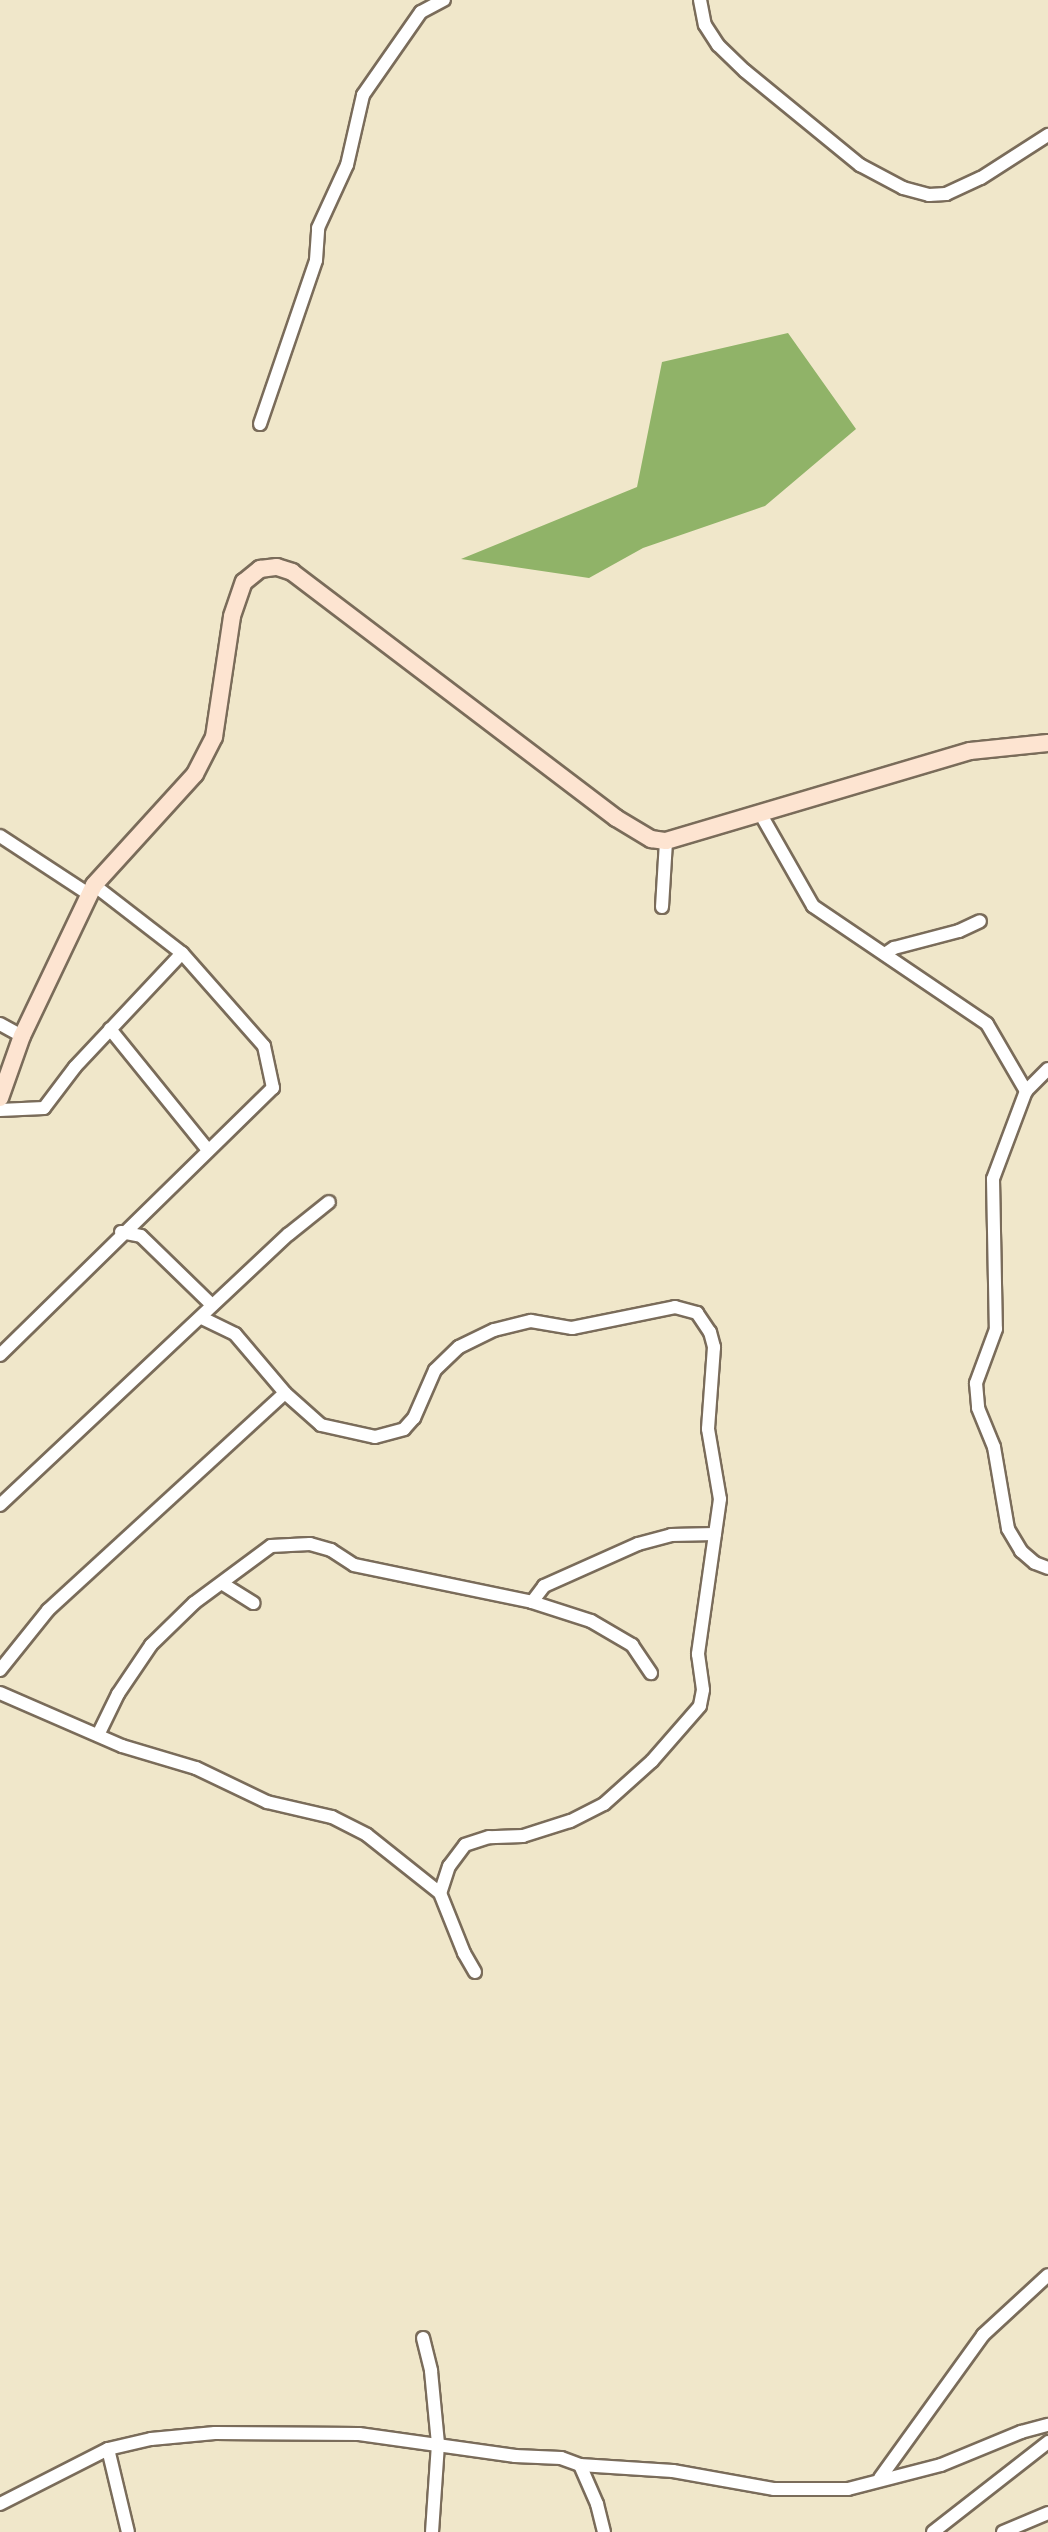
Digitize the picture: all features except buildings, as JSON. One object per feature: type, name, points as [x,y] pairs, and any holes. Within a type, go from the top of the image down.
[{"type":"street","points":[[260,424],[316,260],[318,228],[347,165],[363,95],[422,6],[444,0]]},
{"type":"street","points":[[700,0],[705,25],[745,71],[860,165],[903,188],[929,195],[946,194],[981,178],[1048,135]]},
{"type":"street","points":[[0,1098],[22,1036],[92,890],[195,774],[214,737],[232,616],[244,582],[260,569],[277,567],[292,572],[616,818],[651,839],[666,841],[970,751],[1048,743]]},
{"type":"street","points":[[760,813],[813,906],[987,1024],[1026,1091]]},
{"type":"street","points":[[0,836],[92,890],[182,953],[264,1046],[273,1088],[121,1232],[0,1355]]},
{"type":"street","points":[[662,907],[666,841]]},
{"type":"street","points":[[885,954],[894,948],[959,931],[980,921]]},
{"type":"street","points":[[0,1110],[44,1108],[75,1067],[182,953]]},
{"type":"street","points":[[0,1024],[22,1036]]},
{"type":"street","points":[[110,1029],[208,1150]]},
{"type":"street","points":[[1048,1069],[1026,1091],[993,1179],[996,1329],[976,1383],[978,1408],[994,1447],[1008,1529],[1021,1551],[1035,1563],[1048,1568]]},
{"type":"street","points":[[0,1505],[202,1318],[212,1305],[329,1202]]},
{"type":"street","points":[[121,1232],[141,1236],[212,1305]]},
{"type":"street","points":[[202,1318],[235,1334],[285,1393],[321,1425],[375,1437],[404,1429],[414,1418],[435,1370],[459,1347],[494,1330],[531,1321],[572,1328],[675,1307],[697,1313],[710,1332],[714,1347],[708,1429],[720,1499],[698,1654],[703,1690],[700,1706],[652,1761],[604,1804],[570,1821],[523,1836],[489,1837],[465,1845],[449,1866],[440,1893]]},
{"type":"street","points":[[0,1670],[48,1610],[285,1393]]},
{"type":"street","points":[[532,1602],[544,1586],[638,1544],[671,1535],[715,1534]]},
{"type":"street","points":[[98,1735],[118,1694],[151,1645],[194,1603],[271,1546],[310,1544],[331,1550],[354,1565],[532,1602],[591,1621],[632,1645],[651,1673]]},
{"type":"street","points":[[223,1584],[253,1603]]},
{"type":"street","points":[[0,1693],[98,1735],[196,1768],[267,1802],[332,1817],[367,1835],[440,1893],[475,1972]]},
{"type":"street","points":[[880,2478],[983,2335],[1048,2275]]},
{"type":"street","points":[[423,2338],[431,2371],[438,2444],[432,2532]]},
{"type":"street","points":[[0,2504],[108,2449],[151,2439],[215,2433],[359,2434],[561,2458],[580,2465],[673,2471],[774,2489],[848,2489],[880,2478],[941,2465],[1021,2432],[1048,2425]]},
{"type":"street","points":[[933,2532],[1048,2442]]},
{"type":"street","points":[[108,2449],[128,2532]]},
{"type":"street","points":[[580,2465],[597,2504],[604,2532]]},
{"type":"street","points":[[1003,2532],[1048,2513]]},
{"type":"green space","points":[[788,333],[856,429],[765,506],[643,548],[589,578],[461,559],[637,487],[662,362]]}]
